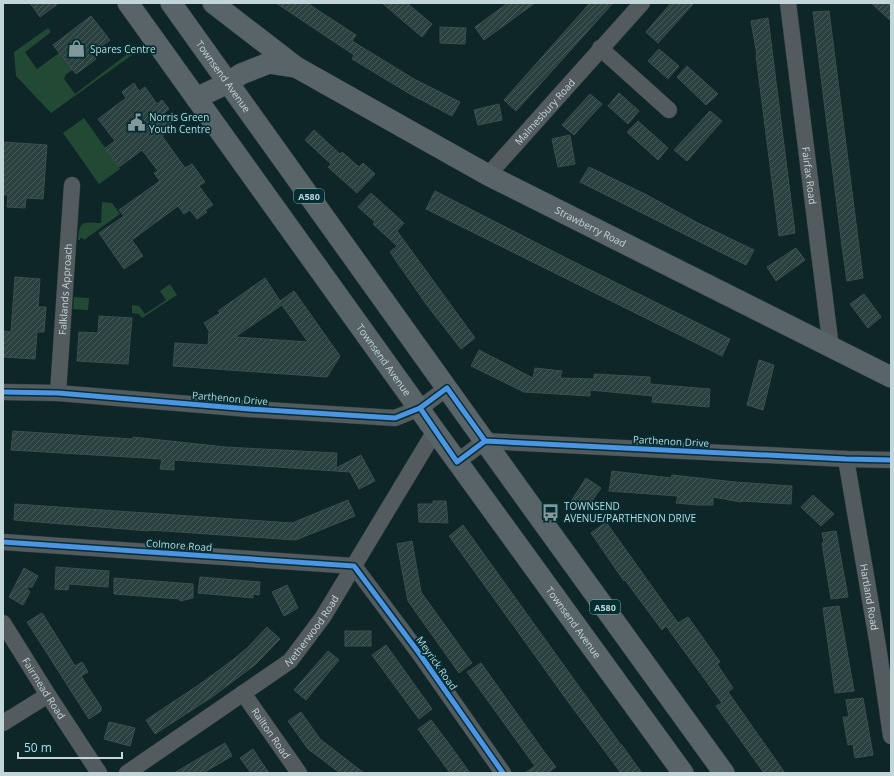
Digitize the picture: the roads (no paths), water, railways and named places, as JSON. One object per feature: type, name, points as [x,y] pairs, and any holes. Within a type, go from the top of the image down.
[{"type":"main road","name":"Townsend Avenue","points":[[128,3],[420,408],[457,462],[683,773]]},
{"type":"main road","name":"Townsend Avenue","points":[[171,3],[724,773]]},
{"type":"main road","name":"Strawberry Road","points":[[213,3],[296,67],[488,175],[891,377]]},
{"type":"main road","name":"Strawberry Road","points":[[196,98],[228,83],[241,74],[269,63],[296,67]]},
{"type":"street","name":"Malmesbury Road","points":[[488,175],[600,48],[642,3]]},
{"type":"street","name":"Fairfax Road","points":[[788,3],[831,348]]},
{"type":"street","points":[[600,48],[670,110]]},
{"type":"street","name":"Falklands Approach","points":[[58,393],[72,185]]},
{"type":"street","name":"Parthenon Drive","points":[[3,392],[58,393],[249,409],[395,418],[420,408],[447,388]]},
{"type":"street","name":"Netherwood Road","points":[[127,773],[290,662],[323,617],[435,431]]},
{"type":"street","points":[[457,462],[485,441]]},
{"type":"street","name":"Parthenon Drive","points":[[485,441],[891,460]]},
{"type":"street","name":"Hartland Road","points":[[846,459],[884,645],[891,736]]},
{"type":"street","name":"Colmore Road","points":[[3,542],[354,566]]},
{"type":"street","name":"Meyrick Road","points":[[354,566],[419,653],[503,773]]},
{"type":"street","name":"Fairmead Road","points":[[3,623],[99,773]]},
{"type":"street","name":"Railton Road","points":[[243,693],[300,773]]},
{"type":"street","points":[[3,723],[48,695]]},
{"type":"place","name":"Spares Centre","points":[[77,49]]},
{"type":"place","name":"Norris Green Youth Centre","points":[[136,123]]},
{"type":"place","name":"TOWNSEND AVENUE/PARTHENON DRIVE","points":[[551,512]]}]
